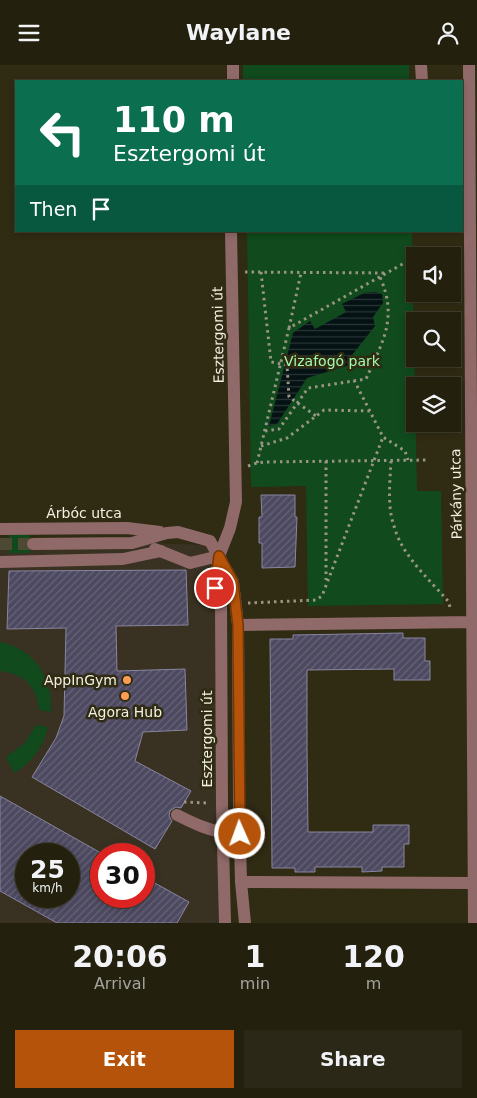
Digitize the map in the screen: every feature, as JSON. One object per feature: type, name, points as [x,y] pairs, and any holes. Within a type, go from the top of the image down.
[{"type":"street","points":[[233,65],[233,80]]},
{"type":"street","points":[[421,65],[422,80]]},
{"type":"street","name":"Párkány utca","points":[[469,65],[465,90],[473,130],[474,923]]},
{"type":"street","name":"Esztergomi út","points":[[226,923],[222,833],[221,604],[215,588],[219,556],[230,528],[236,502],[231,273],[232,232]]},
{"type":"street","name":"Árbóc utca","points":[[0,529],[127,528],[167,533]]},
{"type":"street","name":"Árbóc utca","points":[[33,544],[132,543],[167,533],[178,532],[210,541],[219,556],[190,563],[161,551],[132,543]]},
{"type":"street","points":[[0,562],[123,559],[161,551]]},
{"type":"street","points":[[219,556],[233,582],[238,625],[241,882],[245,923]]},
{"type":"street","points":[[238,625],[473,622]]},
{"type":"street","points":[[176,815],[192,823],[222,833],[240,834]]},
{"type":"street","points":[[241,882],[473,883]]},
{"type":"path","points":[[289,327],[406,263]]},
{"type":"path","points":[[261,272],[271,362],[287,365],[289,397],[316,416]]},
{"type":"path","points":[[231,273],[387,273]]},
{"type":"path","points":[[257,463],[302,273]]},
{"type":"path","points":[[264,431],[279,429],[308,387],[366,379],[386,334],[389,312],[387,292],[380,277]]},
{"type":"path","points":[[354,380],[383,437],[405,451],[408,460]]},
{"type":"path","points":[[261,446],[288,438],[324,410],[370,411]]},
{"type":"path","points":[[242,603],[316,600],[322,595],[383,437]]},
{"type":"path","points":[[236,471],[257,463],[427,460]]},
{"type":"path","points":[[326,461],[326,583]]},
{"type":"path","points":[[391,461],[390,497],[393,526],[403,549],[448,601],[455,622]]},
{"type":"path","points":[[184,802],[222,804]]},
{"type":"shaded area","points":[[375,292],[382,294],[383,303],[373,317],[375,326],[352,355],[350,365],[307,378],[277,424],[269,426],[293,333],[310,321],[315,329],[346,312],[342,304],[364,293]]},
{"type":"shaded area","points":[[103,541],[227,546],[228,867],[223,923],[0,923],[0,542]]},
{"type":"green space","points":[[243,65],[409,65],[409,80],[243,80]]},
{"type":"green space","name":"Vizafogó park","points":[[247,232],[412,232],[412,247],[406,247],[406,302],[413,302],[414,312],[406,312],[406,367],[415,367],[415,377],[406,377],[406,432],[416,432],[417,491],[441,491],[443,604],[308,606],[306,486],[251,487]]},
{"type":"green space","points":[[9,535],[30,535],[30,553],[9,553]]},
{"type":"green space","points":[[0,642],[23,651],[39,667],[49,688],[51,712],[39,710],[32,688],[22,678],[0,671]]},
{"type":"green space","points":[[36,725],[48,727],[40,748],[26,764],[14,773],[6,757],[24,744]]},
{"type":"building","points":[[261,495],[295,495],[295,517],[297,517],[295,567],[262,568],[262,543],[259,543],[259,517],[262,517]]},
{"type":"building","name":"Agora Hub","points":[[186,570],[188,625],[116,626],[117,671],[185,669],[187,730],[143,732],[135,761],[191,791],[181,808],[176,807],[170,811],[169,816],[172,821],[155,849],[155,843],[145,843],[32,777],[56,738],[64,716],[66,628],[7,629],[9,571]]},
{"type":"building","points":[[403,633],[403,638],[425,638],[425,661],[430,661],[430,680],[394,680],[394,669],[307,670],[307,746],[308,832],[373,832],[373,825],[409,825],[409,844],[404,844],[404,867],[382,867],[382,871],[362,872],[362,867],[315,867],[315,872],[295,872],[295,868],[272,868],[270,639],[293,639],[293,635]]},
{"type":"building","points":[[0,796],[90,847],[90,908],[155,908],[155,883],[189,902],[177,923],[57,923],[30,908],[80,908],[80,843],[15,843],[15,899],[0,891]]},
{"type":"tunnel","points":[[0,544],[33,544]]},
{"type":"place","name":"AppInGym","points":[[127,680]]},
{"type":"place","name":"Agora Hub","points":[[125,696]]},
{"type":"route","points":[[215,588],[219,556],[233,582],[238,625],[240,834]]}]
